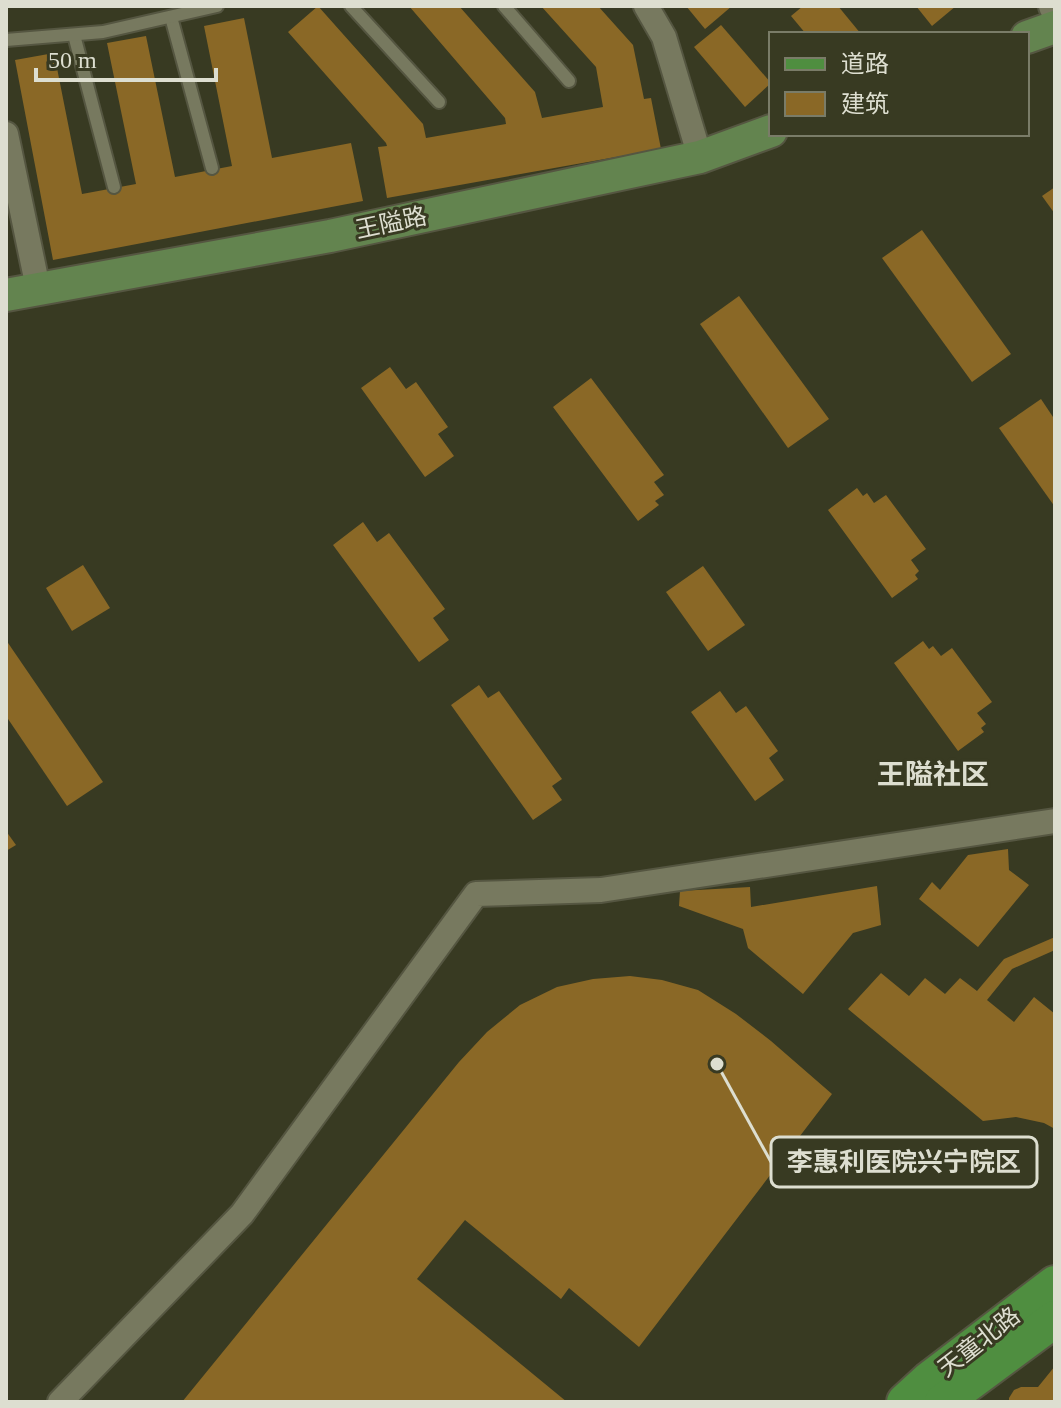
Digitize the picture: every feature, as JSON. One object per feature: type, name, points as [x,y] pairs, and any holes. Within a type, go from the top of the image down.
[{"type":"main road","points":[[1029,36],[1055,27]]},
{"type":"main road","name":"王隘路","points":[[6,295],[330,236],[700,157],[769,132]]},
{"type":"main road","name":"天童北路","points":[[905,1402],[929,1380],[1055,1284]]},
{"type":"main road","points":[[943,1402],[1055,1319]]},
{"type":"street","points":[[646,6],[664,37],[700,157]]},
{"type":"street","points":[[6,134],[38,288]]},
{"type":"street","points":[[60,1402],[242,1214],[476,894],[601,890],[1055,821]]},
{"type":"lane","points":[[6,40],[103,32],[217,6]]},
{"type":"lane","points":[[351,6],[439,102]]},
{"type":"lane","points":[[504,6],[569,81]]},
{"type":"lane","points":[[171,17],[212,168]]},
{"type":"lane","points":[[74,35],[114,187]]},
{"type":"building","points":[[318,6],[423,124],[426,138],[506,124],[505,118],[409,6],[459,6],[535,92],[542,118],[603,107],[596,67],[541,6],[598,6],[633,45],[644,99],[651,98],[661,149],[387,198],[378,147],[387,146],[386,143],[288,32]]},
{"type":"building","points":[[686,6],[732,6],[705,29]]},
{"type":"building","points":[[803,6],[838,6],[859,32],[804,32],[791,16]]},
{"type":"building","points":[[916,6],[956,6],[932,26]]},
{"type":"building","points":[[244,18],[272,158],[351,143],[363,201],[53,260],[15,60],[54,53],[82,194],[136,184],[107,43],[146,36],[175,177],[232,166],[204,26]]},
{"type":"building","points":[[721,25],[769,81],[769,85],[745,107],[694,47]]},
{"type":"building","points":[[1055,187],[1055,214],[1042,196]]},
{"type":"building","points":[[922,230],[1011,354],[972,382],[882,258]]},
{"type":"building","points":[[739,296],[829,419],[788,448],[700,324]]},
{"type":"building","points":[[390,367],[406,389],[416,382],[448,427],[438,434],[454,456],[425,477],[361,388]]},
{"type":"building","points":[[591,378],[664,475],[654,482],[664,495],[655,501],[659,505],[638,521],[553,407]]},
{"type":"building","points":[[1041,399],[1055,420],[1055,507],[999,428]]},
{"type":"building","points":[[857,488],[863,496],[867,493],[874,503],[886,495],[926,549],[911,560],[919,571],[915,575],[918,579],[892,598],[828,510]]},
{"type":"building","points":[[363,522],[377,542],[389,533],[445,609],[433,618],[449,640],[419,662],[333,545]]},
{"type":"building","points":[[83,565],[110,608],[72,631],[46,588]]},
{"type":"building","points":[[703,566],[745,625],[708,651],[666,592]]},
{"type":"building","points":[[6,640],[103,782],[67,806],[6,716]]},
{"type":"building","points":[[923,641],[929,649],[933,646],[941,656],[952,648],[992,702],[977,713],[986,724],[981,728],[984,732],[958,751],[894,663]]},
{"type":"building","points":[[479,685],[488,698],[499,691],[562,779],[552,786],[562,800],[533,820],[451,705]]},
{"type":"building","points":[[720,691],[736,713],[746,706],[778,751],[769,758],[784,780],[755,801],[691,712]]},
{"type":"building","points":[[6,831],[16,845],[6,851]]},
{"type":"building","points":[[1008,849],[1009,870],[1029,885],[978,947],[919,899],[932,882],[940,890],[968,855]]},
{"type":"building","points":[[877,886],[881,925],[853,933],[803,994],[748,948],[743,929],[679,906],[680,891],[750,887],[751,907]]},
{"type":"building","points":[[1055,937],[1055,950],[1012,969],[987,1000],[1014,1022],[1034,997],[1055,1014],[1055,1129],[1044,1123],[1016,1117],[983,1121],[848,1009],[881,973],[909,996],[925,978],[945,994],[960,978],[977,991],[1004,959]]},
{"type":"building","points":[[630,976],[662,980],[698,990],[771,1041],[832,1094],[639,1347],[569,1288],[561,1299],[465,1220],[417,1279],[567,1402],[182,1402],[459,1062],[487,1032],[520,1005],[557,987],[593,979]]},
{"type":"building","points":[[1055,1366],[1055,1402],[1009,1402],[1014,1390],[1038,1387]]},
{"type":"place","name":"李惠利医院兴宁院区","points":[[717,1064]]},
{"type":"district","name":"王隘社区","points":[[933,774]]}]
